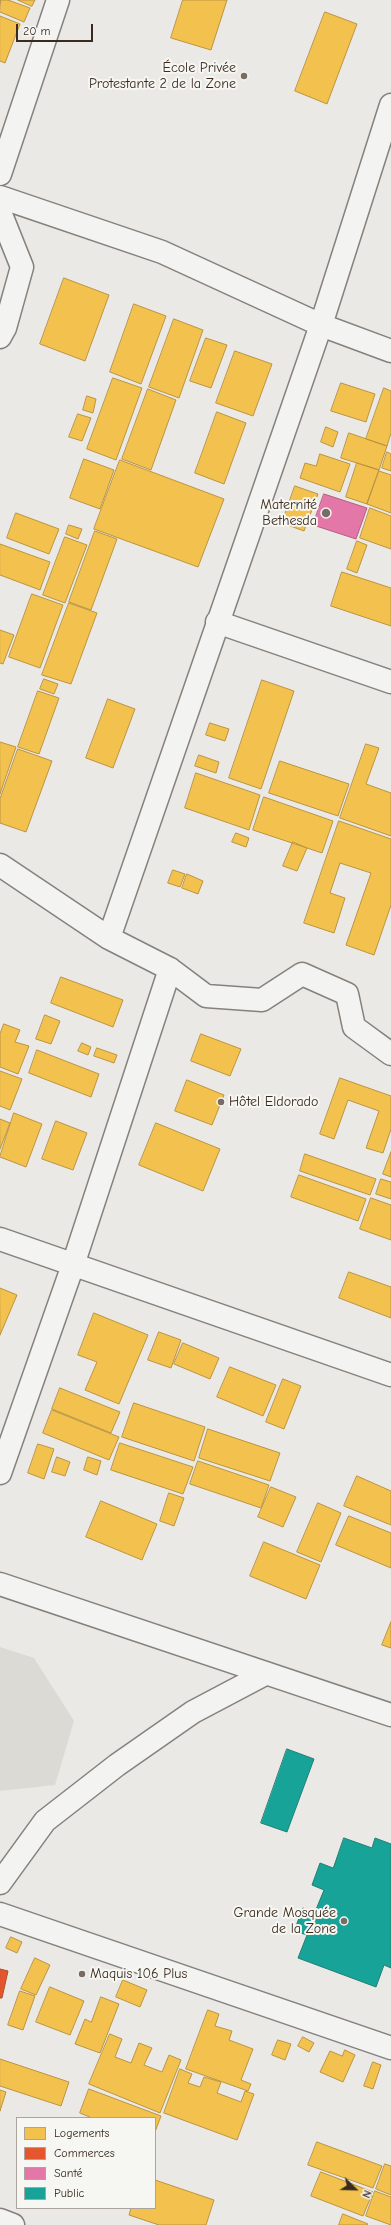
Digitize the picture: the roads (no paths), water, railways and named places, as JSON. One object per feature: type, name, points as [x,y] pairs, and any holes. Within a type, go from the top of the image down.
[{"type":"street","points":[[0,174],[58,0]]},
{"type":"street","points":[[109,938],[217,622],[321,325],[391,105]]},
{"type":"street","points":[[0,197],[162,252],[321,325],[391,351]]},
{"type":"street","points":[[0,212],[22,267],[5,328],[0,337]]},
{"type":"street","points":[[217,622],[391,682]]},
{"type":"street","points":[[0,865],[109,938],[170,970],[206,996],[262,1000],[302,974],[347,994],[354,1027],[391,1054]]},
{"type":"street","points":[[0,1473],[73,1265],[170,970]]},
{"type":"street","points":[[0,1239],[391,1374]]},
{"type":"street","points":[[0,1584],[391,1715]]},
{"type":"street","points":[[0,1883],[45,1821],[117,1766],[193,1712],[265,1674]]},
{"type":"street","points":[[0,1914],[391,2048]]},
{"type":"street","points":[[0,2220],[13,2225]]},
{"type":"place","name":"École Privée Protestante 2 de la Zone","points":[[244,76]]},
{"type":"place","name":"Maternité Bethesda","points":[[326,513]]},
{"type":"place","name":"Hôtel Eldorado","points":[[221,1102]]},
{"type":"place","name":"Grande Mosquée de la Zone","points":[[344,1921]]},
{"type":"place","name":"Maquis 106 Plus","points":[[82,1974]]}]
